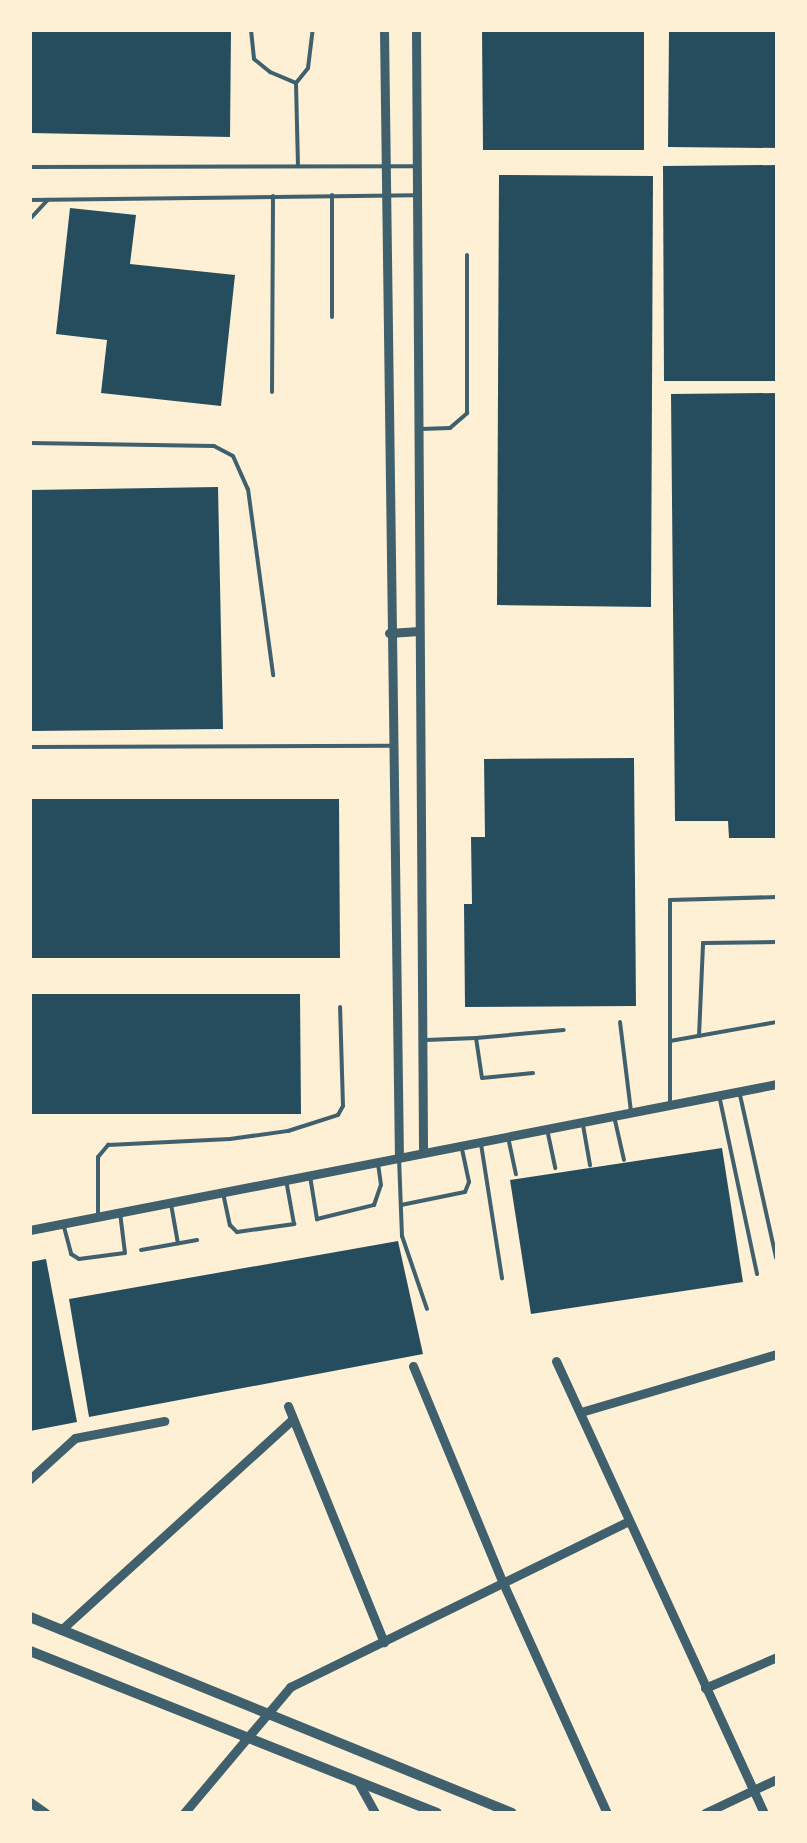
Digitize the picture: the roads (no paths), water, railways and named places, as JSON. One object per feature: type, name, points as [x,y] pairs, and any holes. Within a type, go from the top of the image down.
[{"type":"street","points":[[384,30],[389,633],[399,1158]]},
{"type":"street","points":[[416,30],[423,1154]]},
{"type":"street","points":[[389,633],[419,632]]},
{"type":"street","points":[[30,1230],[777,1084]]},
{"type":"street","points":[[581,1412],[777,1354]]},
{"type":"street","points":[[556,1361],[626,1522],[764,1813]]},
{"type":"street","points":[[414,1366],[503,1584],[607,1813]]},
{"type":"street","points":[[288,1406],[291,1422],[384,1642]]},
{"type":"street","points":[[30,1479],[75,1438],[164,1420]]},
{"type":"street","points":[[61,1630],[291,1422]]},
{"type":"street","points":[[184,1813],[290,1687],[626,1522]]},
{"type":"street","points":[[30,1618],[512,1813]]},
{"type":"street","points":[[30,1651],[437,1813]]},
{"type":"street","points":[[705,1688],[777,1657]]},
{"type":"street","points":[[705,1813],[777,1779]]},
{"type":"street","points":[[358,1782],[375,1813]]},
{"type":"street","points":[[30,1802],[46,1813]]},
{"type":"lane","points":[[251,30],[254,59],[270,72],[296,82]]},
{"type":"lane","points":[[298,166],[296,82],[308,68],[313,30]]},
{"type":"lane","points":[[30,167],[416,166]]},
{"type":"lane","points":[[332,195],[332,317]]},
{"type":"lane","points":[[272,392],[273,196]]},
{"type":"lane","points":[[30,200],[416,196]]},
{"type":"lane","points":[[30,219],[48,200]]},
{"type":"lane","points":[[416,429],[450,428],[467,413],[467,256]]},
{"type":"lane","points":[[30,443],[214,446],[233,456],[248,489],[273,676]]},
{"type":"lane","points":[[30,747],[391,746]]},
{"type":"lane","points":[[670,1106],[670,900],[777,896]]},
{"type":"lane","points":[[698,1036],[703,944],[777,942]]},
{"type":"lane","points":[[98,1216],[98,1158],[108,1145],[230,1139],[288,1131],[338,1115],[343,1106],[340,1007]]},
{"type":"lane","points":[[620,1022],[631,1113]]},
{"type":"lane","points":[[670,1041],[777,1022]]},
{"type":"lane","points":[[422,1040],[564,1030]]},
{"type":"lane","points":[[476,1038],[482,1078],[533,1073]]},
{"type":"lane","points":[[738,1091],[776,1258]]},
{"type":"lane","points":[[719,1095],[756,1274]]},
{"type":"lane","points":[[614,1116],[624,1160]]},
{"type":"lane","points":[[583,1122],[590,1165]]},
{"type":"lane","points":[[547,1129],[555,1168]]},
{"type":"lane","points":[[508,1137],[516,1174]]},
{"type":"lane","points":[[480,1142],[502,1278]]},
{"type":"lane","points":[[401,1205],[465,1192],[469,1182],[462,1146]]},
{"type":"lane","points":[[399,1158],[402,1236],[427,1309]]},
{"type":"lane","points":[[310,1176],[318,1219],[364,1210],[378,1198],[378,1162]]},
{"type":"lane","points":[[223,1192],[230,1225],[238,1232],[294,1224],[286,1180]]},
{"type":"lane","points":[[170,1202],[178,1243]]},
{"type":"lane","points":[[64,1223],[71,1254],[91,1260],[126,1253],[120,1212]]},
{"type":"lane","points":[[141,1250],[196,1240]]}]
